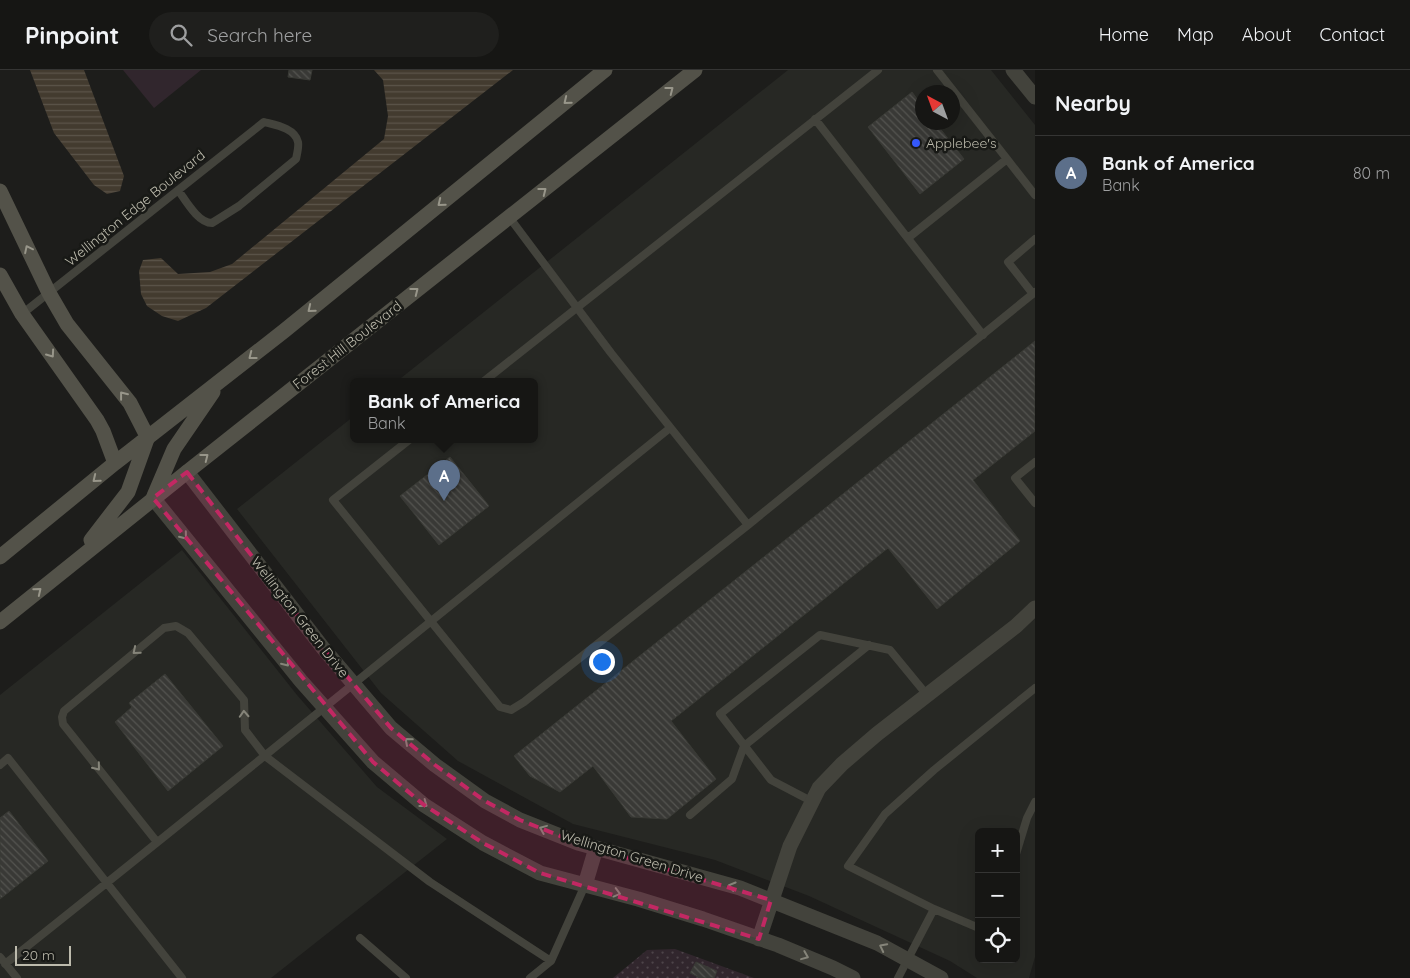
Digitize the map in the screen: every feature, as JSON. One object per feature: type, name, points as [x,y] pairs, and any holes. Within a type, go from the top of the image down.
[{"type":"main road","points":[[0,557],[605,70]]},
{"type":"main road","name":"Forest Hill Boulevard","points":[[0,622],[153,498],[695,70]]},
{"type":"main road","points":[[0,191],[66,324],[130,403],[148,438],[128,492],[103,526],[67,568]]},
{"type":"main road","points":[[0,275],[22,314],[97,420],[115,463]]},
{"type":"main road","points":[[153,498],[174,449],[220,381]]},
{"type":"street","points":[[1013,70],[1035,97]]},
{"type":"street","name":"Wellington Green Drive","points":[[187,472],[323,648],[392,728],[435,765],[485,801],[520,820],[578,843],[740,888],[771,900],[877,943],[941,978]]},
{"type":"street","points":[[153,498],[301,681],[373,762],[424,804],[483,843],[540,873],[585,884],[703,919],[833,968],[853,978]]},
{"type":"street","points":[[759,939],[790,846],[819,788],[842,764],[877,734],[1034,610]]},
{"type":"street","points":[[585,884],[596,848]]},
{"type":"lane","points":[[488,378],[878,70]]},
{"type":"lane","points":[[937,70],[1035,195]]},
{"type":"lane","points":[[815,119],[983,335]]},
{"type":"lane","name":"Wellington Edge Boulevard","points":[[22,314],[49,293],[178,190],[264,122],[282,126],[296,137],[298,143],[296,159],[239,206],[212,223],[207,223],[200,219],[178,190]]},
{"type":"lane","points":[[908,238],[1007,160]]},
{"type":"lane","points":[[509,217],[670,428],[748,525]]},
{"type":"lane","points":[[406,443],[333,500],[500,707],[510,710],[524,702],[748,525],[1034,293],[1008,262],[1035,239]]},
{"type":"lane","points":[[17,978],[3,961],[106,883],[265,756],[670,428]]},
{"type":"lane","points":[[1035,462],[1016,478],[1035,503]]},
{"type":"lane","points":[[157,842],[63,724],[62,717],[64,711],[164,628],[176,626],[188,633],[244,700],[245,730],[265,756],[430,882],[551,961]]},
{"type":"lane","points":[[813,802],[771,780],[720,714],[820,635],[890,650],[927,695]]},
{"type":"lane","points":[[690,815],[732,779],[744,746],[869,646]]},
{"type":"lane","points":[[975,926],[934,909],[848,866],[885,814],[934,770],[1035,688]]},
{"type":"lane","points":[[0,765],[8,758],[182,978]]},
{"type":"lane","points":[[1020,841],[1027,818],[1035,802]]},
{"type":"lane","points":[[530,978],[551,961],[585,884]]},
{"type":"lane","points":[[898,978],[934,909]]},
{"type":"lane","points":[[360,938],[406,978]]},
{"type":"highlighted area","points":[[187,472],[323,648],[391,728],[435,765],[485,801],[520,820],[578,843],[771,900],[759,939],[540,873],[483,843],[424,805],[373,762],[153,498]]},
{"type":"shaded area","points":[[30,70],[84,70],[124,176],[120,191],[107,194],[94,185],[54,133]]},
{"type":"shaded area","points":[[123,70],[201,70],[154,108]]},
{"type":"shaded area","points":[[374,70],[513,70],[206,308],[178,321],[162,316],[147,306],[141,294],[139,271],[143,260],[161,258],[178,274],[210,272],[232,264],[384,139],[388,116],[383,80]]},
{"type":"shaded area","points":[[788,70],[991,70],[1035,125],[1035,957],[1029,978],[977,978],[950,961],[809,896],[715,860],[573,824],[458,761],[381,693],[237,509],[350,419],[350,443],[538,443],[538,378],[401,378]]},
{"type":"shaded area","points":[[182,550],[297,695],[377,787],[447,839],[271,978],[0,978],[0,695]]},
{"type":"shaded area","points":[[675,949],[754,978],[613,978],[647,950]]},
{"type":"building","points":[[289,70],[312,70],[310,80],[288,77]]},
{"type":"building","name":"Applebee's","points":[[912,92],[915,96],[915,130],[941,130],[964,159],[920,194],[868,127]]},
{"type":"building","points":[[1035,341],[1035,431],[973,480],[1020,541],[937,609],[888,548],[671,721],[716,779],[667,819],[631,817],[593,766],[560,792],[530,776],[514,756]]},
{"type":"building","points":[[450,457],[489,506],[439,545],[400,496]]},
{"type":"building","points":[[165,674],[223,746],[168,791],[115,722],[132,707],[129,703]]},
{"type":"building","points":[[9,811],[48,861],[0,899],[0,818]]},
{"type":"building","points":[[696,962],[717,971],[714,978],[700,978],[690,973]]},
{"type":"place","name":"Applebee's","points":[[916,143]]},
{"type":"place","name":"Bank of America","points":[[444,501]]}]
